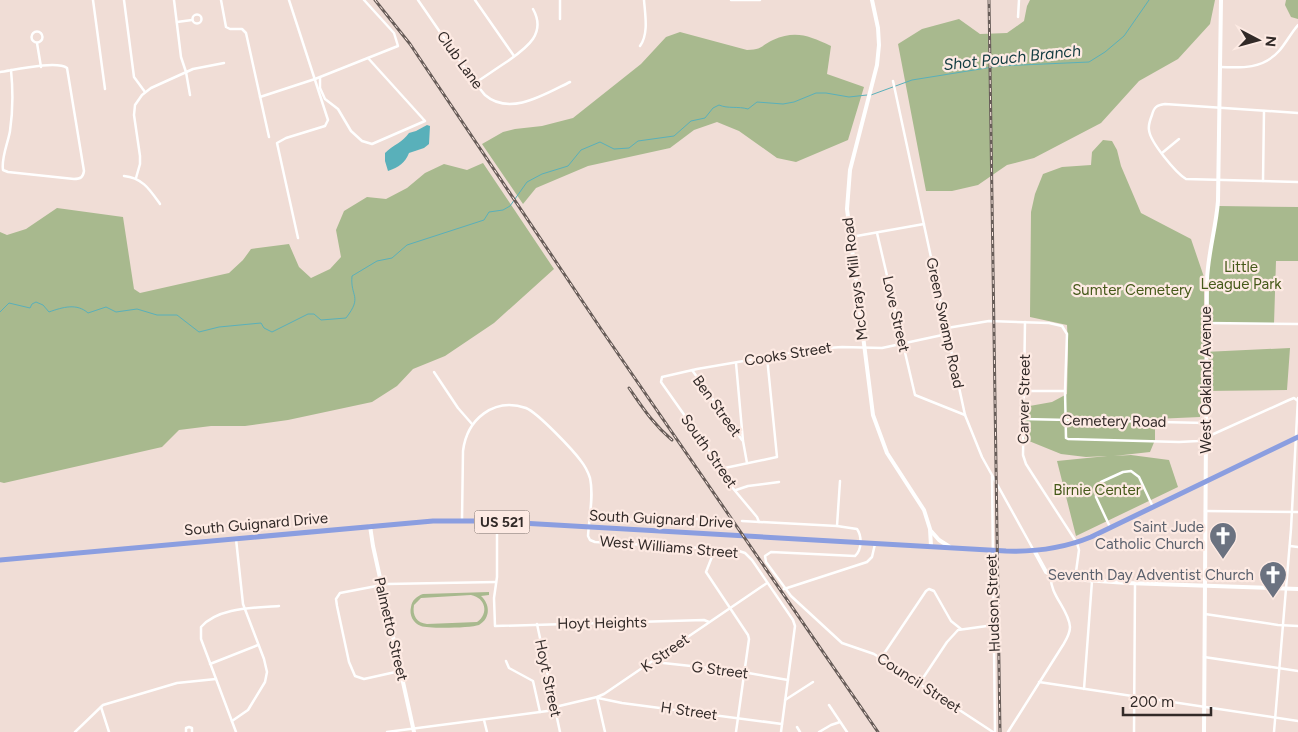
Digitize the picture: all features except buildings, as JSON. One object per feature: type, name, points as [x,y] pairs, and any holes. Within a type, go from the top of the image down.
[{"type":"highway","name":"South Guignard Drive","points":[[0,560],[433,521],[497,522],[874,544],[992,550],[1034,550],[1077,543],[1297,437]]},
{"type":"street","points":[[93,0],[105,89]]},
{"type":"street","points":[[124,0],[134,77],[145,92]]},
{"type":"street","points":[[174,0],[181,57],[190,94]]},
{"type":"street","points":[[221,0],[226,27],[242,29],[246,34],[269,137]]},
{"type":"street","points":[[289,0],[328,118],[328,123],[325,126],[281,141],[276,146],[298,238]]},
{"type":"street","points":[[260,98],[315,80],[398,46],[394,32],[364,0]]},
{"type":"street","name":"Club Lane","points":[[418,0],[486,96],[496,101],[510,104],[532,100],[570,82]]},
{"type":"street","points":[[474,0],[514,57]]},
{"type":"street","points":[[560,0],[560,19]]},
{"type":"street","points":[[640,46],[644,41],[646,24],[644,0]]},
{"type":"street","points":[[731,0],[760,0]]},
{"type":"street","name":"McCrays Mill Road","points":[[872,0],[878,28],[878,45],[872,85],[847,187],[850,237],[871,405],[878,434],[895,467],[924,510],[930,529],[930,546]]},
{"type":"street","points":[[1018,17],[1019,0]]},
{"type":"street","name":"West Oakland Avenue","points":[[1204,732],[1207,269],[1216,224],[1221,0]]},
{"type":"street","points":[[476,83],[527,48],[534,37],[537,23],[537,17],[533,9]]},
{"type":"street","points":[[177,22],[192,20]]},
{"type":"street","points":[[1220,67],[1248,68],[1260,65],[1277,53],[1298,25]]},
{"type":"street","points":[[38,43],[34,42],[31,38],[35,32],[39,32],[42,36],[38,43],[40,67]]},
{"type":"street","points":[[320,78],[320,88],[324,99],[338,109],[351,131],[362,141],[369,144],[425,121],[368,58]]},
{"type":"street","points":[[136,178],[140,160],[134,108],[145,92],[202,66],[224,63]]},
{"type":"street","points":[[0,72],[12,70],[61,65],[65,66],[68,70],[84,171],[83,176],[79,179],[3,170],[2,164],[12,116],[12,70]]},
{"type":"street","name":"Green Swamp Road","points":[[894,85],[965,415],[977,447],[1034,550]]},
{"type":"street","points":[[1298,113],[1171,104],[1156,106],[1152,112],[1148,128],[1150,135],[1173,169],[1186,179],[1298,182]]},
{"type":"street","points":[[1263,181],[1264,111]]},
{"type":"street","points":[[1162,153],[1179,139]]},
{"type":"street","points":[[124,176],[136,178],[145,184],[160,204]]},
{"type":"street","points":[[850,237],[924,224]]},
{"type":"street","name":"Love Street","points":[[878,233],[914,395],[965,415]]},
{"type":"street","points":[[947,328],[989,321],[1054,323],[1064,327],[1067,334],[1066,438],[1198,441],[1206,439],[1292,398],[1298,399],[1290,546],[1274,732]]},
{"type":"street","name":"Carver Street","points":[[1025,322],[1022,419],[1023,452],[1026,464],[1077,543]]},
{"type":"street","points":[[1206,323],[1298,324]]},
{"type":"street","name":"Cooks Street","points":[[660,379],[668,375],[692,370],[830,347],[882,348],[948,334]]},
{"type":"street","points":[[720,469],[777,457],[767,357]]},
{"type":"street","points":[[736,362],[743,441],[747,464]]},
{"type":"street","name":"Ben Street","points":[[692,370],[743,441]]},
{"type":"street","points":[[434,372],[453,401],[472,424]]},
{"type":"street","name":"South Street","points":[[660,379],[714,458],[726,480],[736,490],[759,522]]},
{"type":"street","points":[[1023,391],[1065,391]]},
{"type":"street","points":[[462,521],[464,445],[468,431],[481,415],[496,407],[517,407],[531,411],[584,464],[591,486],[588,527]]},
{"type":"street","name":"Cemetery Road","points":[[1022,419],[1206,423]]},
{"type":"street","points":[[1111,528],[1095,494],[1099,484],[1109,478],[1126,471],[1135,472],[1154,507]]},
{"type":"street","name":"Hudson Street","points":[[992,474],[994,732]]},
{"type":"street","points":[[837,526],[840,481]]},
{"type":"street","points":[[736,490],[748,486],[779,482]]},
{"type":"street","points":[[1205,511],[1298,512]]},
{"type":"street","points":[[590,514],[635,520],[698,519]]},
{"type":"street","points":[[742,521],[837,526],[857,529],[860,535],[860,543]]},
{"type":"street","points":[[400,671],[367,678],[358,678],[353,674],[337,606],[337,597],[342,592],[381,585],[496,582],[497,522]]},
{"type":"street","name":"Palmetto Street","points":[[370,526],[413,730]]},
{"type":"street","name":"West Williams Street","points":[[588,527],[589,538],[595,542],[736,550],[745,553],[752,560],[793,620],[795,626],[781,732]]},
{"type":"street","points":[[930,529],[939,540],[950,547]]},
{"type":"street","points":[[232,721],[248,710],[266,679],[266,666],[241,594],[236,539]]},
{"type":"street","name":"Council Street","points":[[860,543],[859,552],[853,557],[771,552],[765,556],[766,562],[784,588],[842,643],[872,652],[994,732]]},
{"type":"street","points":[[1075,579],[1079,550],[1077,543]]},
{"type":"street","points":[[784,588],[867,562],[872,557],[874,544]]},
{"type":"street","points":[[1290,546],[1298,547]]},
{"type":"street","points":[[715,549],[706,572],[749,636],[736,732]]},
{"type":"street","points":[[1034,550],[1042,567],[1051,576],[1057,578],[1298,589]]},
{"type":"street","points":[[1008,732],[1062,645],[1070,628],[1051,586],[1051,576]]},
{"type":"street","points":[[1084,689],[1092,581]]},
{"type":"street","name":"Hoyt Heights","points":[[496,582],[494,594],[495,626],[704,620],[709,622]]},
{"type":"street","name":"K Street","points":[[387,732],[540,712],[597,697],[652,662],[767,582]]},
{"type":"street","points":[[1134,732],[1135,583]]},
{"type":"street","points":[[881,658],[928,590],[934,591],[951,621],[961,629]]},
{"type":"street","points":[[236,732],[201,639],[201,627],[208,620],[216,616],[245,609],[279,606]]},
{"type":"street","points":[[1205,614],[1283,626],[1298,626]]},
{"type":"street","name":"Hoyt Street","points":[[537,624],[560,732]]},
{"type":"street","points":[[919,684],[951,637],[961,629],[994,625]]},
{"type":"street","points":[[210,664],[258,645]]},
{"type":"street","points":[[1204,657],[1298,671]]},
{"type":"street","points":[[506,661],[509,668],[533,681],[540,712]]},
{"type":"street","name":"G Street","points":[[652,662],[745,672],[788,680]]},
{"type":"street","points":[[75,732],[101,707],[177,682],[216,679]]},
{"type":"street","points":[[785,700],[813,682]]},
{"type":"street","points":[[1039,682],[1298,721]]},
{"type":"street","points":[[597,697],[605,732]]},
{"type":"street","name":"H Street","points":[[597,697],[616,702],[782,724]]},
{"type":"street","points":[[829,705],[847,732]]},
{"type":"street","points":[[101,707],[109,732]]},
{"type":"street","points":[[484,720],[487,732]]},
{"type":"street","points":[[819,732],[840,722]]},
{"type":"street","points":[[186,732],[186,728],[190,727],[193,730],[192,732]]},
{"type":"street","points":[[797,727],[800,732]]},
{"type":"green space","points":[[1030,0],[1215,0],[1210,24],[1178,59],[1139,81],[1101,123],[1034,158],[1007,165],[978,185],[952,191],[926,191],[898,44],[922,29],[959,19],[980,34],[1007,33],[1024,21]]},
{"type":"green space","points":[[1286,0],[1298,0],[1298,19],[1291,17],[1285,5]]},
{"type":"green space","points":[[680,32],[747,50],[759,48],[773,40],[789,35],[809,37],[831,46],[827,74],[864,87],[848,140],[796,162],[777,158],[739,131],[717,122],[694,130],[670,148],[588,166],[536,188],[523,204],[482,144],[503,132],[542,126],[573,118],[641,64],[666,37]]},
{"type":"green space","name":"Sumter Cemetery","points":[[1103,140],[1112,141],[1117,150],[1121,166],[1141,213],[1191,239],[1204,277],[1204,352],[1290,348],[1287,390],[1202,391],[1200,417],[1155,419],[1155,440],[1150,452],[1114,456],[1131,455],[1169,460],[1178,487],[1076,536],[1057,461],[1107,456],[1086,457],[1061,454],[1024,439],[1024,407],[1052,402],[1067,394],[1067,325],[1030,317],[1031,212],[1035,194],[1043,174],[1062,167],[1091,165],[1092,152]]},
{"type":"green space","points":[[483,163],[554,269],[494,323],[445,356],[413,369],[397,386],[372,402],[288,420],[245,426],[211,426],[179,430],[162,447],[4,483],[0,482],[0,232],[7,235],[26,229],[57,208],[123,217],[134,289],[140,293],[229,273],[243,260],[251,249],[289,244],[299,267],[311,278],[330,269],[341,257],[336,230],[344,211],[367,197],[386,199],[407,188],[425,173],[444,164],[467,170]]},
{"type":"green space","name":"Little League Park","points":[[1218,206],[1298,207],[1298,261],[1276,261],[1274,324],[1206,323],[1207,280]]},
{"type":"green space","points":[[489,592],[489,595],[481,596],[486,603],[488,611],[486,619],[479,625],[474,626],[440,628],[418,625],[411,616],[411,610],[414,600],[423,594]],"holes":[[[471,595],[480,599],[484,607],[483,615],[477,622],[427,624],[420,622],[415,616],[414,605],[421,598]]]},
{"type":"water","points":[[427,125],[430,126],[429,144],[424,148],[409,153],[401,164],[388,171],[385,153],[409,133]]},
{"type":"waterway","name":"Shot Pouch Branch","points":[[871,95],[912,80],[999,66],[1089,62],[1105,52],[1124,36],[1149,0]]},
{"type":"waterway","name":"Shot Pouch Branch","points":[[0,312],[9,303],[30,308],[36,302],[43,305],[49,312],[70,307],[79,308],[88,313],[106,307],[116,312],[137,309],[157,315],[177,315],[199,332],[219,327],[261,323],[264,328],[272,332],[308,314],[314,314],[321,320],[346,318],[355,301],[352,276],[377,261],[392,258],[407,245],[484,220],[489,212],[503,210],[510,206],[527,182],[542,174],[568,166],[581,150],[600,142],[614,149],[629,148],[638,141],[674,136],[691,121],[705,118],[713,108],[719,105],[748,109],[757,102],[783,104],[794,102],[816,93],[849,97],[867,95]]},
{"type":"railway","points":[[375,0],[410,44],[601,329],[878,732]]},
{"type":"railway","points":[[989,0],[1000,732]]},
{"type":"railway","points":[[629,388],[654,422],[672,440]]},
{"type":"place","name":"Saint Jude Catholic Church","points":[[1223,560]]},
{"type":"place","name":"Seventh Day Adventist Church","points":[[1273,599]]},
{"type":"park label","name":"Birnie Center","points":[[1097,490]]}]
